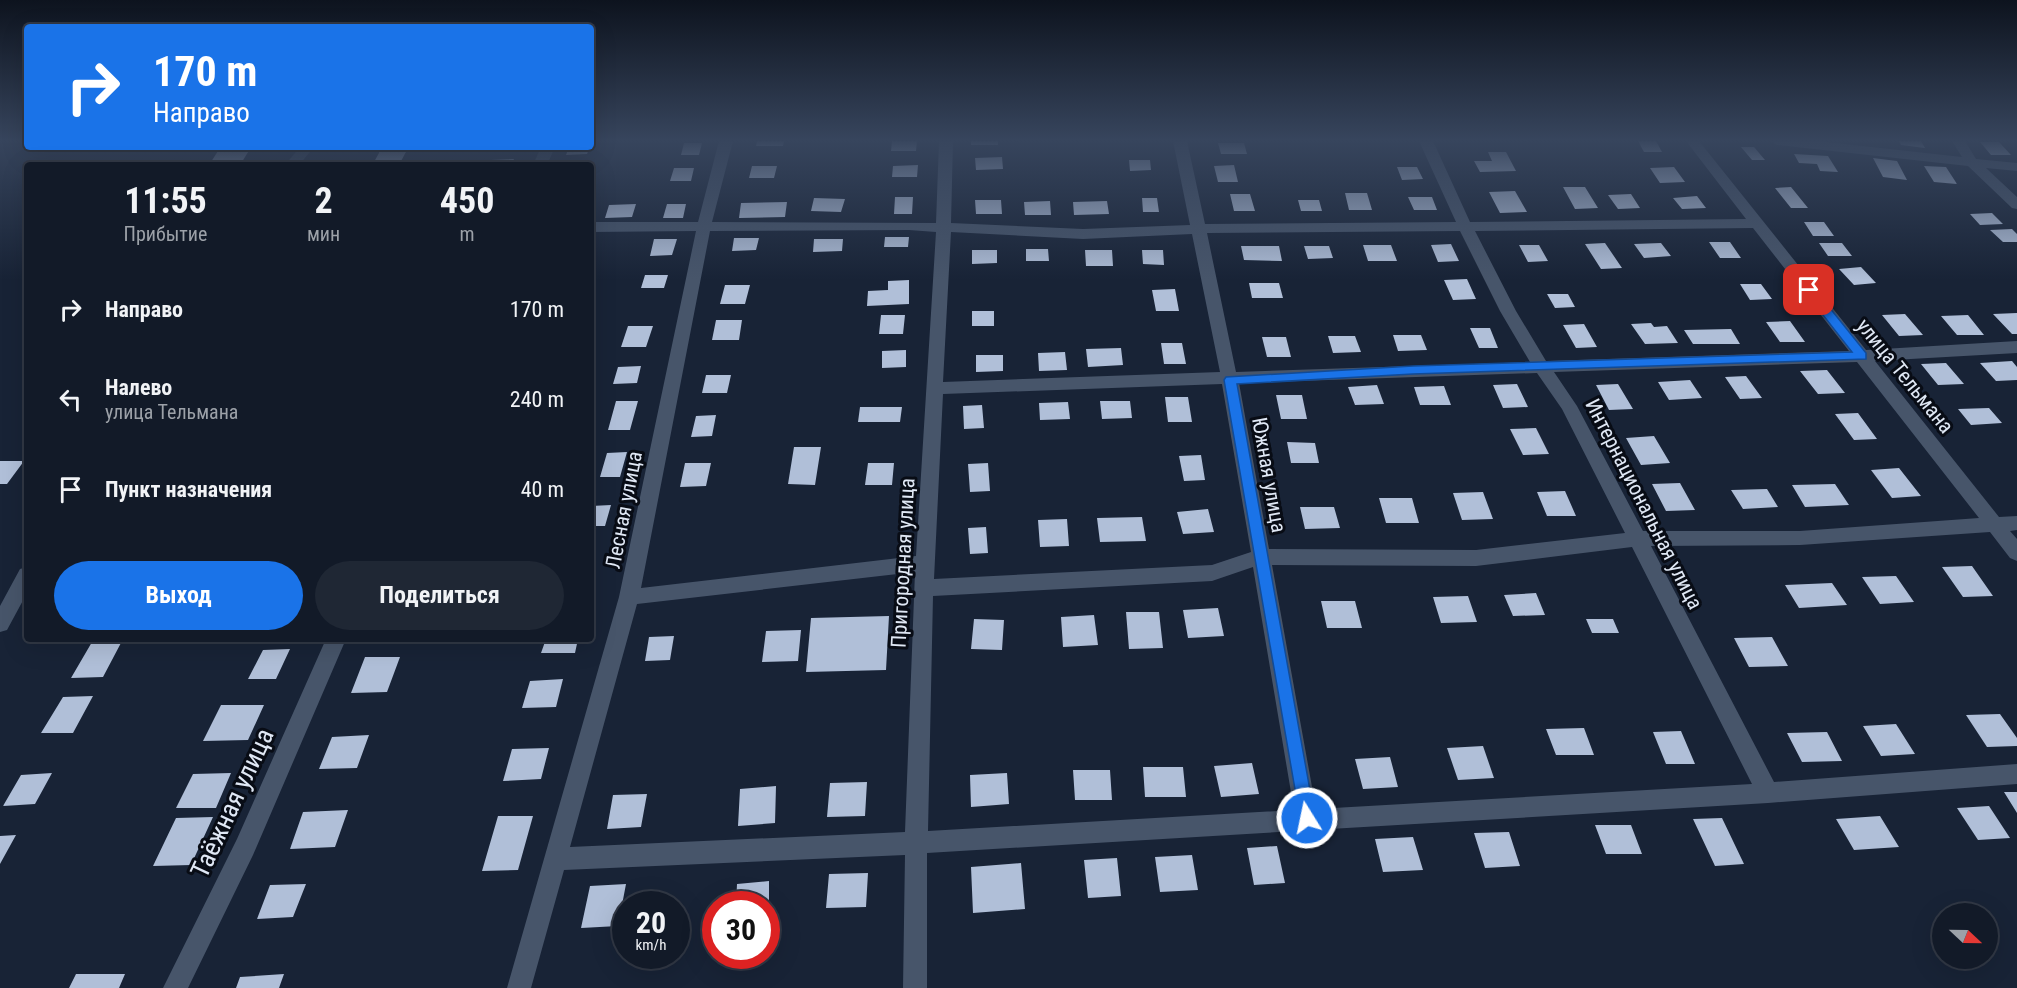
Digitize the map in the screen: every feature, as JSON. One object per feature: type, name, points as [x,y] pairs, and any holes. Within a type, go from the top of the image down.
[{"type":"street","name":"Лесная улица","points":[[519,988],[629,597],[704,227],[714,187]]},
{"type":"street","name":"Пригородная улица","points":[[915,988],[915,843],[924,588],[945,187]]},
{"type":"street","name":"Южная улица","points":[[1189,187],[1230,380],[1307,818]]},
{"type":"street","name":"Интернациональная улица","points":[[1447,187],[1539,368],[1569,406],[1768,794]]},
{"type":"street","name":"улица Тельмана","points":[[1729,187],[2017,553]]},
{"type":"street","points":[[1998,187],[2017,205]]},
{"type":"street","points":[[594,227],[945,227],[1083,234],[1198,229],[1466,228],[1757,223]]},
{"type":"street","points":[[934,388],[1230,380],[1413,370],[1539,368],[1862,356],[2017,347]]},
{"type":"street","points":[[924,588],[1212,573],[1260,557],[1476,558],[1637,539],[1800,538],[2017,523]]},
{"type":"street","points":[[629,597],[925,563]]},
{"type":"street","points":[[0,624],[24,580]]},
{"type":"street","name":"Таёжная улица","points":[[175,988],[245,847],[335,642]]},
{"type":"street","points":[[555,859],[915,843],[1307,818],[1768,794],[2017,774]]},
{"type":"building","points":[[1563,187],[1585,187],[1598,208],[1575,209]]},
{"type":"building","points":[[1791,187],[1808,208],[1791,208],[1775,188]]},
{"type":"building","points":[[1515,191],[1527,212],[1500,213],[1489,192]]},
{"type":"building","points":[[1345,193],[1367,193],[1372,210],[1349,210]]},
{"type":"building","points":[[1230,194],[1250,194],[1255,211],[1234,211]]},
{"type":"building","points":[[1631,194],[1640,208],[1618,209],[1608,195]]},
{"type":"building","points":[[1697,196],[1706,208],[1682,209],[1673,198]]},
{"type":"building","points":[[895,197],[913,197],[912,214],[894,214]]},
{"type":"building","points":[[1408,197],[1432,197],[1437,210],[1414,210]]},
{"type":"building","points":[[814,198],[845,199],[841,212],[811,211]]},
{"type":"building","points":[[1142,198],[1157,198],[1159,212],[1143,212]]},
{"type":"building","points":[[975,200],[1001,200],[1002,214],[976,214]]},
{"type":"building","points":[[1298,200],[1319,200],[1322,211],[1301,211]]},
{"type":"building","points":[[1050,201],[1051,215],[1025,215],[1024,202]]},
{"type":"building","points":[[1107,201],[1109,214],[1074,215],[1073,202]]},
{"type":"building","points":[[787,202],[785,217],[739,218],[741,203]]},
{"type":"building","points":[[636,204],[632,217],[605,218],[609,205]]},
{"type":"building","points":[[667,204],[686,204],[683,218],[663,218]]},
{"type":"building","points":[[1992,213],[2003,224],[1980,225],[1970,214]]},
{"type":"building","points":[[1804,222],[1824,222],[1834,236],[1813,236]]},
{"type":"building","points":[[2012,229],[2017,234],[2017,242],[2003,242],[1990,230]]},
{"type":"building","points":[[885,237],[909,237],[908,247],[884,247]]},
{"type":"building","points":[[734,238],[759,238],[756,250],[732,251]]},
{"type":"building","points":[[654,239],[677,239],[672,255],[650,256]]},
{"type":"building","points":[[814,239],[843,239],[842,251],[813,252]]},
{"type":"building","points":[[1709,242],[1730,242],[1741,258],[1720,258]]},
{"type":"building","points":[[1605,243],[1622,268],[1601,269],[1585,244]]},
{"type":"building","points":[[1661,243],[1671,256],[1644,258],[1634,244]]},
{"type":"building","points":[[1819,243],[1842,243],[1852,256],[1828,256]]},
{"type":"building","points":[[1451,244],[1459,261],[1438,262],[1431,245]]},
{"type":"building","points":[[1363,245],[1391,245],[1397,261],[1368,261]]},
{"type":"building","points":[[1519,245],[1539,245],[1548,261],[1528,262]]},
{"type":"building","points":[[1241,246],[1279,246],[1282,261],[1244,260]]},
{"type":"building","points":[[1304,246],[1329,246],[1333,258],[1308,259]]},
{"type":"building","points":[[1026,249],[1048,249],[1049,261],[1026,261]]},
{"type":"building","points":[[972,250],[997,250],[997,263],[972,264]]},
{"type":"building","points":[[1085,250],[1112,250],[1113,266],[1086,266]]},
{"type":"building","points":[[1142,250],[1163,250],[1164,265],[1143,264]]},
{"type":"building","points":[[1861,267],[1876,283],[1854,285],[1839,269]]},
{"type":"building","points":[[645,275],[668,275],[664,288],[641,288]]},
{"type":"building","points":[[1467,279],[1476,299],[1453,300],[1444,280]]},
{"type":"building","points":[[909,280],[909,304],[867,306],[868,291],[888,290],[888,281]]},
{"type":"building","points":[[1249,283],[1279,283],[1283,298],[1252,298]]},
{"type":"building","points":[[1740,284],[1761,284],[1772,299],[1750,300]]},
{"type":"building","points":[[725,285],[750,285],[745,304],[720,304]]},
{"type":"building","points":[[1175,289],[1179,311],[1156,311],[1152,290]]},
{"type":"building","points":[[1547,294],[1568,294],[1575,307],[1555,308]]},
{"type":"building","points":[[972,311],[994,311],[994,326],[972,326]]},
{"type":"building","points":[[2017,313],[2017,334],[2012,334],[1993,314]]},
{"type":"building","points":[[1905,314],[1923,335],[1899,336],[1882,315]]},
{"type":"building","points":[[881,315],[905,315],[903,334],[879,334]]},
{"type":"building","points":[[1968,315],[1984,335],[1957,335],[1941,316]]},
{"type":"building","points":[[716,320],[742,320],[739,340],[712,340]]},
{"type":"building","points":[[1790,321],[1805,342],[1780,342],[1766,322]]},
{"type":"building","points":[[1651,323],[1654,327],[1667,326],[1678,343],[1645,344],[1631,324]]},
{"type":"building","points":[[1584,324],[1597,347],[1576,348],[1563,325]]},
{"type":"building","points":[[628,326],[653,326],[646,347],[621,347]]},
{"type":"building","points":[[1470,328],[1490,328],[1498,348],[1479,348]]},
{"type":"building","points":[[1731,329],[1740,344],[1693,344],[1684,330]]},
{"type":"building","points":[[1393,335],[1421,335],[1427,350],[1398,351]]},
{"type":"building","points":[[1328,336],[1355,336],[1361,352],[1333,353]]},
{"type":"building","points":[[1262,337],[1286,337],[1291,357],[1267,357]]},
{"type":"building","points":[[1161,343],[1182,343],[1186,364],[1164,364]]},
{"type":"building","points":[[1121,348],[1123,365],[1088,367],[1086,349]]},
{"type":"building","points":[[906,350],[906,367],[882,368],[882,351]]},
{"type":"building","points":[[1065,352],[1067,370],[1039,371],[1038,353]]},
{"type":"building","points":[[976,355],[1003,355],[1003,371],[976,372]]},
{"type":"building","points":[[2012,361],[2017,367],[2017,380],[1996,381],[1980,363]]},
{"type":"building","points":[[1946,363],[1964,384],[1938,385],[1921,364]]},
{"type":"building","points":[[641,366],[637,383],[613,384],[618,367]]},
{"type":"building","points":[[1827,370],[1845,393],[1818,394],[1800,371]]},
{"type":"building","points":[[706,375],[731,375],[727,393],[702,393]]},
{"type":"building","points":[[1746,376],[1762,398],[1740,399],[1725,377]]},
{"type":"building","points":[[1690,380],[1702,398],[1669,400],[1658,382]]},
{"type":"building","points":[[1517,384],[1528,407],[1503,408],[1493,385]]},
{"type":"building","points":[[1618,384],[1633,409],[1609,410],[1596,385]]},
{"type":"building","points":[[1377,385],[1384,404],[1355,405],[1348,387]]},
{"type":"building","points":[[1444,386],[1451,405],[1420,405],[1414,387]]},
{"type":"building","points":[[1276,395],[1302,395],[1307,419],[1281,419]]},
{"type":"building","points":[[1165,397],[1188,397],[1192,422],[1168,422]]},
{"type":"building","points":[[616,401],[638,401],[630,430],[608,430]]},
{"type":"building","points":[[1100,401],[1130,401],[1132,418],[1102,419]]},
{"type":"building","points":[[1068,402],[1070,419],[1040,420],[1039,403]]},
{"type":"building","points":[[982,405],[984,428],[964,429],[963,406]]},
{"type":"building","points":[[860,407],[902,407],[900,422],[858,422]]},
{"type":"building","points":[[1989,408],[2002,423],[1971,425],[1958,409]]},
{"type":"building","points":[[1858,413],[1877,439],[1854,440],[1835,414]]},
{"type":"building","points":[[716,415],[712,436],[691,437],[696,416]]},
{"type":"building","points":[[1536,428],[1549,454],[1523,455],[1510,429]]},
{"type":"building","points":[[1654,436],[1670,463],[1641,465],[1626,438]]},
{"type":"building","points":[[1287,442],[1315,443],[1319,463],[1291,463]]},
{"type":"building","points":[[794,447],[821,447],[815,485],[788,484]]},
{"type":"building","points":[[627,452],[620,477],[600,477],[607,453]]},
{"type":"building","points":[[1201,455],[1205,480],[1184,481],[1179,456]]},
{"type":"building","points":[[0,461],[24,461],[7,484],[0,484]]},
{"type":"building","points":[[685,463],[711,463],[706,486],[680,487]]},
{"type":"building","points":[[868,463],[894,463],[892,485],[865,485]]},
{"type":"building","points":[[988,463],[990,491],[970,492],[968,464]]},
{"type":"building","points":[[1899,468],[1921,496],[1892,498],[1871,470]]},
{"type":"building","points":[[1680,483],[1695,510],[1666,511],[1652,484]]},
{"type":"building","points":[[1835,484],[1849,505],[1805,507],[1792,485]]},
{"type":"building","points":[[1767,489],[1778,507],[1743,509],[1731,490]]},
{"type":"building","points":[[1565,491],[1576,516],[1547,516],[1537,492]]},
{"type":"building","points":[[1483,492],[1493,519],[1462,520],[1453,493]]},
{"type":"building","points":[[1379,498],[1412,498],[1419,523],[1386,523]]},
{"type":"building","points":[[611,505],[605,526],[594,526],[594,506]]},
{"type":"building","points":[[1300,507],[1334,507],[1340,528],[1305,529]]},
{"type":"building","points":[[1208,509],[1214,532],[1183,534],[1177,512]]},
{"type":"building","points":[[1142,517],[1146,541],[1100,542],[1097,518]]},
{"type":"building","points":[[1067,519],[1069,546],[1040,547],[1038,520]]},
{"type":"building","points":[[986,527],[988,553],[970,554],[968,528]]},
{"type":"building","points":[[1972,566],[1993,596],[1963,597],[1942,567]]},
{"type":"building","points":[[1896,576],[1914,602],[1880,604],[1862,577]]},
{"type":"building","points":[[1832,583],[1847,605],[1799,608],[1785,585]]},
{"type":"building","points":[[1536,593],[1545,615],[1513,616],[1504,595]]},
{"type":"building","points":[[1468,596],[1477,622],[1441,623],[1433,597]]},
{"type":"building","points":[[1321,601],[1355,601],[1362,628],[1327,628]]},
{"type":"building","points":[[1218,608],[1224,636],[1188,638],[1183,610]]},
{"type":"building","points":[[1126,612],[1159,612],[1163,648],[1129,649]]},
{"type":"building","points":[[1094,615],[1098,645],[1063,647],[1061,617]]},
{"type":"building","points":[[889,616],[886,670],[806,672],[811,618]]},
{"type":"building","points":[[974,619],[1004,620],[1002,650],[971,649]]},
{"type":"building","points":[[1586,619],[1613,619],[1619,633],[1592,633]]},
{"type":"building","points":[[801,630],[798,661],[762,662],[766,631]]},
{"type":"building","points":[[674,636],[670,660],[645,661],[649,637]]},
{"type":"building","points":[[1772,637],[1788,666],[1749,667],[1734,638]]},
{"type":"building","points":[[92,642],[121,642],[103,677],[71,678]]},
{"type":"building","points":[[545,642],[577,642],[575,653],[541,653]]},
{"type":"building","points":[[290,649],[276,679],[248,679],[263,650]]},
{"type":"building","points":[[365,657],[400,657],[387,692],[351,693]]},
{"type":"building","points":[[563,679],[556,707],[522,708],[530,681]]},
{"type":"building","points":[[93,696],[73,733],[41,733],[63,697]]},
{"type":"building","points":[[221,705],[264,705],[248,740],[203,741]]},
{"type":"building","points":[[2000,714],[2017,738],[2017,746],[1987,747],[1966,715]]},
{"type":"building","points":[[1896,724],[1915,754],[1881,756],[1863,726]]},
{"type":"building","points":[[1584,728],[1594,755],[1556,755],[1546,729]]},
{"type":"building","points":[[1681,731],[1695,764],[1666,764],[1653,732]]},
{"type":"building","points":[[1827,732],[1842,761],[1802,762],[1787,733]]},
{"type":"building","points":[[369,735],[357,768],[319,769],[332,737]]},
{"type":"building","points":[[1483,746],[1494,778],[1458,780],[1447,748]]},
{"type":"building","points":[[549,748],[541,779],[503,781],[512,749]]},
{"type":"building","points":[[1390,757],[1398,787],[1363,789],[1355,759]]},
{"type":"building","points":[[1252,763],[1259,794],[1221,797],[1214,766]]},
{"type":"building","points":[[1143,767],[1183,767],[1186,797],[1145,797]]},
{"type":"building","points":[[1073,770],[1110,770],[1112,800],[1075,800]]},
{"type":"building","points":[[52,773],[35,804],[3,806],[21,775]]},
{"type":"building","points":[[231,773],[216,808],[176,808],[193,774]]},
{"type":"building","points":[[1007,773],[1009,804],[971,807],[970,775]]},
{"type":"building","points":[[867,782],[865,816],[827,817],[830,783]]},
{"type":"building","points":[[776,786],[775,823],[738,826],[740,789]]},
{"type":"building","points":[[2004,792],[2017,792],[2017,813]]},
{"type":"building","points":[[647,794],[641,827],[607,829],[613,795]]},
{"type":"building","points":[[1989,806],[2010,838],[1978,840],[1957,808]]},
{"type":"building","points":[[348,810],[335,847],[290,849],[303,812]]},
{"type":"building","points":[[498,816],[533,816],[518,870],[482,871]]},
{"type":"building","points":[[1880,816],[1899,847],[1854,850],[1836,819]]},
{"type":"building","points":[[213,817],[191,865],[153,866],[176,818]]},
{"type":"building","points":[[1722,818],[1744,864],[1715,866],[1693,819]]},
{"type":"building","points":[[1595,825],[1631,825],[1642,854],[1606,854]]},
{"type":"building","points":[[1509,832],[1520,866],[1485,868],[1474,833]]},
{"type":"building","points":[[16,835],[0,864],[0,836]]},
{"type":"building","points":[[1413,837],[1423,870],[1383,872],[1375,839]]},
{"type":"building","points":[[1277,846],[1285,883],[1254,885],[1247,848]]},
{"type":"building","points":[[1192,855],[1198,890],[1160,892],[1155,857]]},
{"type":"building","points":[[1117,858],[1121,896],[1088,898],[1084,860]]},
{"type":"building","points":[[1021,863],[1025,909],[973,913],[971,867]]},
{"type":"building","points":[[868,873],[866,907],[826,908],[829,874]]},
{"type":"building","points":[[769,881],[769,891],[737,891],[737,884]]},
{"type":"building","points":[[306,884],[293,917],[257,919],[270,885]]},
{"type":"building","points":[[626,884],[625,891],[612,891],[612,926],[581,928],[590,886]]},
{"type":"building","points":[[76,974],[125,974],[119,988],[69,988]]},
{"type":"building","points":[[284,974],[279,988],[236,988],[240,977]]},
{"type":"route","points":[[1307,818],[1230,380],[1413,370],[1539,368],[1862,356],[1809,290]]}]
